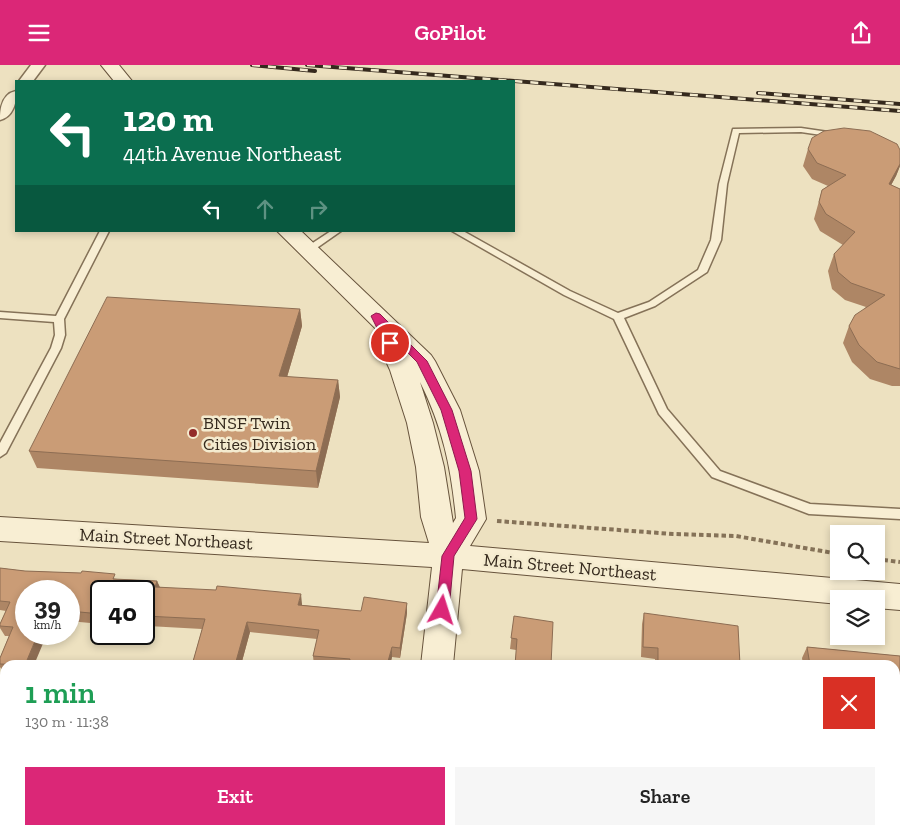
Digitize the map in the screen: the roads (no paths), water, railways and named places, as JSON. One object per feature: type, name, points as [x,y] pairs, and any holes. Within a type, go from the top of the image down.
[{"type":"street","points":[[27,80],[38,65]]},
{"type":"street","points":[[110,65],[122,80]]},
{"type":"street","points":[[2,111],[15,96]]},
{"type":"street","points":[[289,232],[422,361],[447,410],[465,471],[471,519],[448,556]]},
{"type":"street","points":[[376,316],[403,370],[420,423],[430,467],[436,517],[448,556],[438,660]]},
{"type":"street","name":"Main Street Northeast","points":[[0,529],[448,556],[900,597]]},
{"type":"lane","points":[[618,317],[652,304],[702,273],[716,240],[723,184],[736,131],[801,130],[848,138]]},
{"type":"lane","points":[[0,453],[56,349],[60,335],[59,319],[104,232]]},
{"type":"lane","points":[[308,250],[335,232]]},
{"type":"lane","points":[[458,232],[567,293],[618,317],[663,411],[716,474],[809,509],[900,514]]},
{"type":"lane","points":[[0,315],[59,319]]},
{"type":"railway","points":[[252,65],[315,71]]},
{"type":"railway","points":[[307,65],[500,80]]},
{"type":"railway","points":[[515,81],[900,111]]},
{"type":"railway","points":[[758,93],[900,104]]},
{"type":"place","name":"BNSF Twin Cities Division","points":[[193,433]]}]
